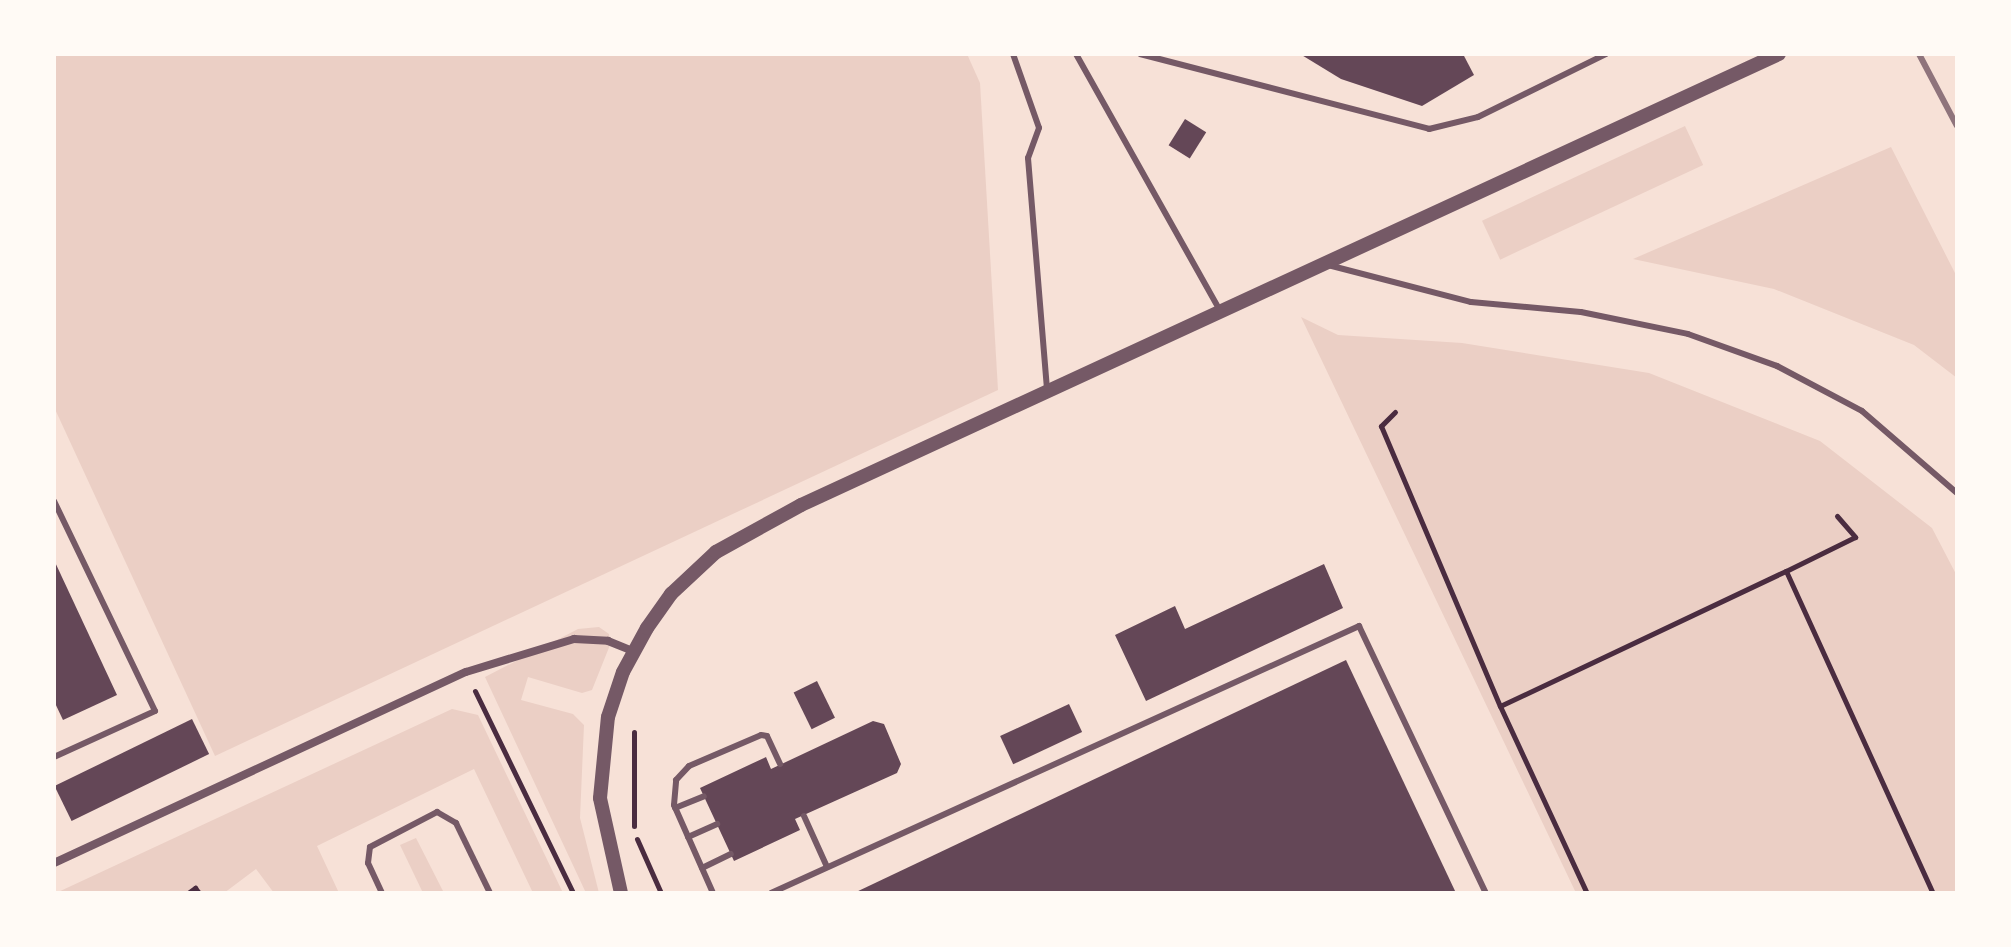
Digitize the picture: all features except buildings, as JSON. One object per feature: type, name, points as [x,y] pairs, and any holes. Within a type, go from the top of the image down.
[{"type":"street","points":[[621,893],[607,849],[600,777],[608,717],[633,651],[680,584],[739,537],[1779,54]]},
{"type":"street","points":[[54,863],[466,672],[574,639],[608,641],[633,651]]},
{"type":"lane","points":[[1013,54],[1039,128],[1028,158],[1047,393]]},
{"type":"lane","points":[[1076,54],[1221,312]]},
{"type":"lane","points":[[1140,54],[1429,129],[1478,117],[1606,54]]},
{"type":"lane","points":[[1325,264],[1471,302],[1581,312],[1688,334],[1777,366],[1862,411],[1957,493]]},
{"type":"lane","points":[[54,501],[155,711],[56,756],[54,748]]},
{"type":"lane","points":[[771,893],[1359,626],[1486,893]]},
{"type":"lane","points":[[713,893],[675,808],[673,786],[689,766],[761,735],[767,736],[779,762],[769,764]]},
{"type":"lane","points":[[675,808],[704,796]]},
{"type":"lane","points":[[382,893],[368,863],[370,847],[437,812],[456,823],[490,893]]},
{"type":"lane","points":[[797,824],[805,818],[827,867]]},
{"type":"lane","points":[[688,837],[717,824]]},
{"type":"lane","points":[[702,868],[731,854]]},
{"type":"path","points":[[1395,412],[1381,426],[1500,706],[1587,893]]},
{"type":"path","points":[[1500,706],[1855,537],[1837,516]]},
{"type":"path","points":[[1786,571],[1933,893]]},
{"type":"path","points":[[466,672],[573,893]]},
{"type":"path","points":[[635,725],[634,829],[661,893]]},
{"type":"path","points":[[188,893],[195,888],[199,893]]},
{"type":"shaded area","points":[[54,54],[967,54],[980,83],[998,390],[215,756],[54,407]]},
{"type":"shaded area","points":[[1685,126],[1703,165],[1500,260],[1482,221]]},
{"type":"shaded area","points":[[1891,147],[1957,277],[1957,378],[1914,345],[1774,289],[1633,259]]},
{"type":"shaded area","points":[[1301,317],[1338,335],[1462,343],[1649,373],[1820,441],[1932,528],[1957,576],[1957,893],[1576,893]]},
{"type":"shaded area","points":[[599,627],[609,634],[610,645],[592,690],[582,693],[528,677],[521,700],[573,714],[584,725],[580,818],[599,893],[586,893],[485,677],[578,629]]},
{"type":"shaded area","points":[[452,709],[478,715],[563,893],[533,893],[474,769],[317,846],[339,893],[274,893],[256,869],[224,893],[56,893]]},
{"type":"shaded area","points":[[416,838],[444,893],[423,893],[400,845]]},
{"type":"railway","points":[[1919,54],[1957,126]]}]
